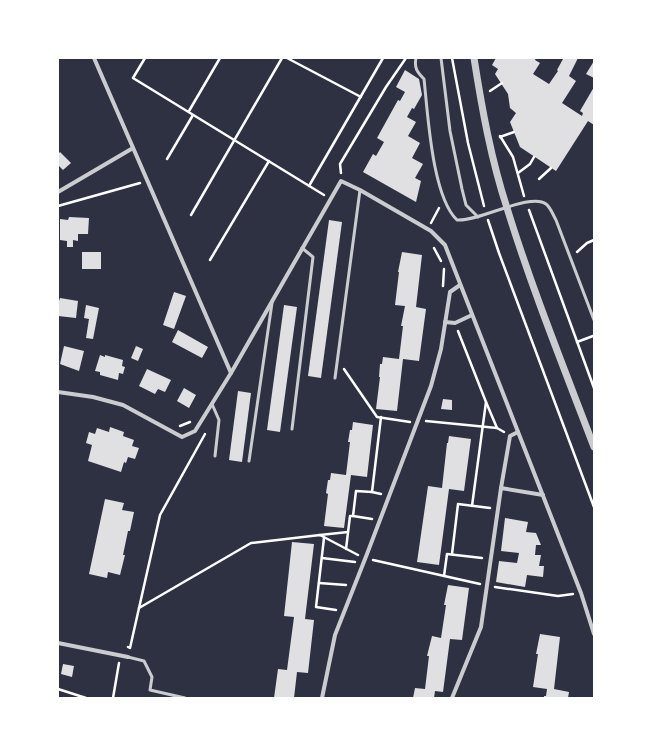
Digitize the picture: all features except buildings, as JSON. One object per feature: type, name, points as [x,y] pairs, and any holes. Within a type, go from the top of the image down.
[{"type":"street","points":[[94,58],[231,373]]},
{"type":"street","points":[[474,58],[489,141],[506,207],[528,274],[594,447]]},
{"type":"street","points":[[58,192],[133,148]]},
{"type":"street","points":[[58,392],[93,397],[123,405],[182,437],[194,431],[231,373],[341,181],[360,190],[431,231],[445,245],[581,593],[594,634]]},
{"type":"street","points":[[322,698],[335,635],[365,561],[431,386],[441,349],[450,292],[460,285]]},
{"type":"street","points":[[445,322],[454,323],[472,315]]},
{"type":"street","points":[[452,698],[481,627],[510,436],[518,432]]},
{"type":"street","points":[[501,488],[543,495]]},
{"type":"street","points":[[58,643],[128,657]]},
{"type":"lane","points":[[416,58],[415,65],[419,74],[424,79],[435,173],[452,215],[457,220],[465,221],[506,207],[526,203],[540,201],[548,205],[556,220],[594,320]]},
{"type":"lane","points":[[441,58],[450,131],[462,189],[466,205],[478,217]]},
{"type":"lane","points":[[334,378],[360,190]]},
{"type":"lane","points":[[292,429],[313,257],[302,248]]},
{"type":"lane","points":[[249,461],[272,300]]},
{"type":"lane","points":[[212,404],[219,420],[215,456]]},
{"type":"lane","points":[[128,657],[144,661],[152,677],[150,690],[185,698]]},
{"type":"path","points":[[145,58],[133,78],[331,199]]},
{"type":"path","points":[[189,111],[220,58]]},
{"type":"path","points":[[191,215],[282,58]]},
{"type":"path","points":[[287,58],[360,97]]},
{"type":"path","points":[[309,186],[383,58]]},
{"type":"path","points":[[341,181],[340,164],[386,87],[406,58]]},
{"type":"path","points":[[452,58],[468,142],[486,214],[499,253],[594,507]]},
{"type":"path","points":[[489,85],[490,91],[502,83]]},
{"type":"path","points":[[166,160],[193,115]]},
{"type":"path","points":[[498,130],[500,137],[513,157],[526,203],[594,388]]},
{"type":"path","points":[[500,137],[514,132]]},
{"type":"path","points":[[518,173],[530,164],[534,157]]},
{"type":"path","points":[[210,260],[269,161]]},
{"type":"path","points":[[539,179],[551,168]]},
{"type":"path","points":[[58,206],[143,182],[144,187]]},
{"type":"path","points":[[431,231],[431,222],[445,199]]},
{"type":"path","points":[[570,258],[586,243],[594,240]]},
{"type":"path","points":[[432,244],[445,270],[443,286]]},
{"type":"path","points":[[454,323],[496,428]]},
{"type":"path","points":[[577,342],[593,336]]},
{"type":"path","points":[[337,359],[377,417],[417,423]]},
{"type":"path","points":[[472,506],[486,402]]},
{"type":"path","points":[[410,422],[413,415]]},
{"type":"path","points":[[372,492],[381,417]]},
{"type":"path","points":[[426,421],[496,428],[510,436]]},
{"type":"path","points":[[113,698],[123,646],[130,648],[160,515],[206,432]]},
{"type":"path","points":[[346,549],[350,516],[352,516],[356,491],[372,492],[390,496]]},
{"type":"path","points":[[452,554],[458,504],[498,509]]},
{"type":"path","points":[[352,516],[380,520]]},
{"type":"path","points":[[139,608],[251,543],[348,532]]},
{"type":"path","points":[[320,535],[365,561]]},
{"type":"path","points":[[324,538],[316,607],[345,611]]},
{"type":"path","points":[[444,576],[447,554],[491,559]]},
{"type":"path","points":[[322,558],[365,561],[406,568]]},
{"type":"path","points":[[319,583],[355,586]]},
{"type":"path","points":[[58,689],[86,698]]}]
